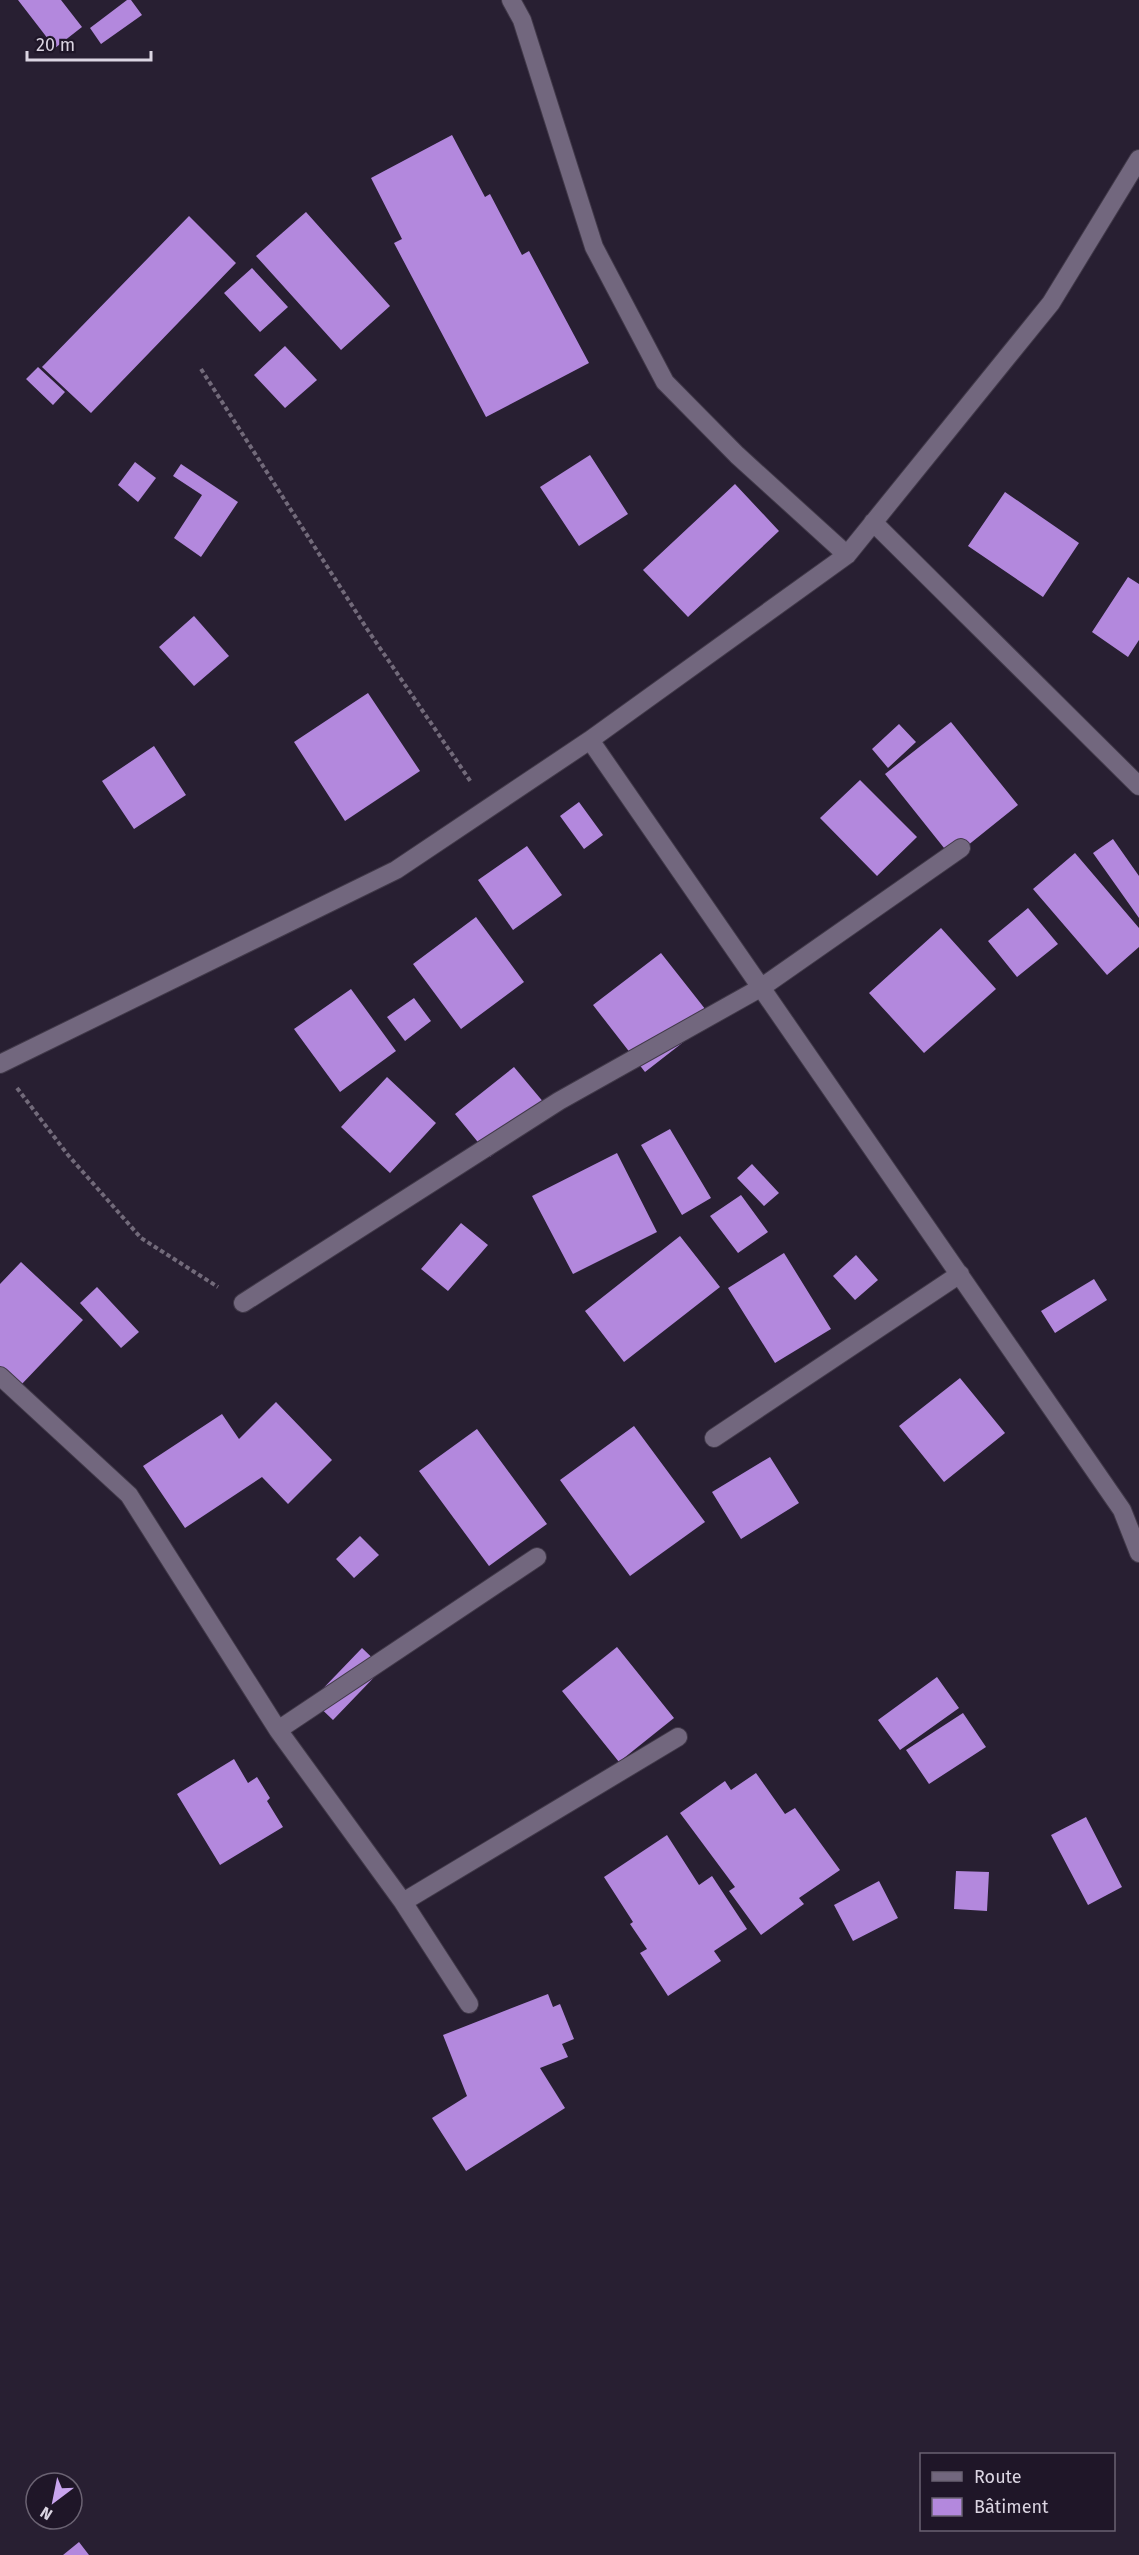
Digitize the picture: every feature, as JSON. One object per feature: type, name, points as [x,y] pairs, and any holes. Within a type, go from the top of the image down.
[{"type":"street","points":[[512,0],[522,20],[594,247],[665,382],[737,455],[847,555]]},
{"type":"street","points":[[0,1064],[396,870],[590,740],[847,555],[1051,303],[1139,159]]},
{"type":"street","points":[[873,522],[1139,786]]},
{"type":"street","points":[[590,740],[1122,1510],[1139,1552]]},
{"type":"street","points":[[243,1303],[559,1101],[762,987],[961,848]]},
{"type":"street","points":[[714,1438],[960,1274]]},
{"type":"street","points":[[0,1376],[129,1495],[278,1730],[403,1902],[469,2004]]},
{"type":"street","points":[[278,1730],[537,1557]]},
{"type":"street","points":[[403,1902],[678,1737]]},
{"type":"path","points":[[201,369],[360,619],[488,808]]},
{"type":"path","points":[[14,1084],[68,1155],[141,1238],[243,1303]]},
{"type":"building","points":[[18,0],[61,0],[82,27],[55,48]]},
{"type":"building","points":[[127,0],[131,0],[142,15],[101,44],[90,28]]},
{"type":"building","points":[[452,135],[485,197],[490,194],[522,255],[529,251],[589,363],[486,417],[394,243],[402,239],[371,178]]},
{"type":"building","points":[[306,212],[390,306],[341,350],[256,256]]},
{"type":"building","points":[[189,216],[236,263],[91,413],[42,367]]},
{"type":"building","points":[[252,268],[288,307],[260,332],[224,293]]},
{"type":"building","points":[[285,346],[317,380],[285,408],[254,375]]},
{"type":"building","points":[[38,367],[65,392],[53,405],[26,379]]},
{"type":"building","points":[[590,455],[628,514],[579,546],[540,487]]},
{"type":"building","points":[[135,462],[156,478],[138,502],[118,485]]},
{"type":"building","points":[[181,464],[238,502],[201,557],[174,538],[202,495],[173,476]]},
{"type":"building","points":[[735,484],[779,531],[688,617],[643,570]]},
{"type":"building","points":[[1005,492],[1079,543],[1043,597],[968,546]]},
{"type":"building","points":[[1128,577],[1139,584],[1139,640],[1128,657],[1092,632]]},
{"type":"building","points":[[194,616],[229,656],[194,686],[159,647]]},
{"type":"building","points":[[368,693],[420,771],[345,821],[294,742]]},
{"type":"building","points":[[951,722],[1018,805],[952,858],[885,774]]},
{"type":"building","points":[[899,724],[916,742],[888,768],[872,749]]},
{"type":"building","points":[[154,746],[186,795],[134,829],[102,781]]},
{"type":"building","points":[[860,780],[917,837],[877,876],[820,818]]},
{"type":"building","points":[[579,802],[603,835],[584,849],[560,816]]},
{"type":"building","points":[[1113,839],[1139,876],[1139,918],[1093,853]]},
{"type":"building","points":[[527,846],[562,895],[513,930],[478,880]]},
{"type":"building","points":[[1075,853],[1139,928],[1139,947],[1107,975],[1033,889]]},
{"type":"building","points":[[1028,908],[1058,944],[1017,977],[988,941]]},
{"type":"building","points":[[476,917],[524,982],[461,1029],[413,964]]},
{"type":"building","points":[[941,928],[996,989],[924,1053],[869,993]]},
{"type":"building","points":[[661,953],[713,1019],[645,1072],[593,1005]]},
{"type":"building","points":[[351,989],[396,1051],[340,1092],[294,1029]]},
{"type":"building","points":[[414,998],[431,1021],[405,1041],[387,1017]]},
{"type":"building","points":[[514,1067],[550,1110],[490,1157],[455,1114]]},
{"type":"building","points":[[387,1077],[436,1123],[390,1173],[341,1127]]},
{"type":"building","points":[[670,1129],[711,1198],[682,1215],[641,1145]]},
{"type":"building","points":[[617,1153],[657,1232],[573,1274],[532,1196]]},
{"type":"building","points":[[752,1164],[779,1193],[764,1206],[737,1178]]},
{"type":"building","points":[[741,1195],[768,1232],[738,1253],[710,1216]]},
{"type":"building","points":[[461,1223],[488,1245],[448,1291],[421,1269]]},
{"type":"building","points":[[680,1236],[720,1287],[624,1362],[585,1311]]},
{"type":"building","points":[[784,1253],[831,1329],[775,1363],[728,1288]]},
{"type":"building","points":[[856,1255],[878,1280],[855,1300],[833,1276]]},
{"type":"building","points":[[21,1262],[83,1320],[20,1386],[0,1368],[0,1284]]},
{"type":"building","points":[[1094,1279],[1107,1300],[1055,1333],[1041,1311]]},
{"type":"building","points":[[97,1287],[139,1332],[121,1348],[80,1303]]},
{"type":"building","points":[[960,1378],[1005,1433],[944,1482],[899,1426]]},
{"type":"building","points":[[276,1402],[332,1460],[288,1504],[262,1477],[185,1528],[143,1466],[222,1414],[239,1439]]},
{"type":"building","points":[[634,1426],[705,1522],[630,1576],[560,1480]]},
{"type":"building","points":[[477,1429],[547,1524],[489,1566],[419,1471]]},
{"type":"building","points":[[770,1457],[799,1503],[741,1539],[712,1492]]},
{"type":"building","points":[[360,1536],[379,1555],[354,1578],[336,1559]]},
{"type":"building","points":[[617,1647],[674,1718],[619,1762],[562,1691]]},
{"type":"building","points":[[362,1648],[383,1668],[333,1720],[312,1700]]},
{"type":"building","points":[[937,1677],[959,1708],[900,1750],[878,1720]]},
{"type":"building","points":[[963,1713],[986,1747],[929,1784],[906,1750]]},
{"type":"building","points":[[234,1759],[248,1783],[257,1777],[270,1798],[267,1801],[283,1827],[220,1865],[177,1794]]},
{"type":"building","points":[[756,1773],[785,1814],[795,1808],[840,1870],[799,1898],[804,1904],[761,1935],[729,1891],[735,1887],[680,1813],[725,1781],[731,1790]]},
{"type":"building","points":[[1086,1817],[1122,1887],[1088,1905],[1051,1835]]},
{"type":"building","points":[[667,1835],[699,1885],[712,1876],[747,1929],[714,1951],[721,1961],[668,1996],[640,1953],[647,1949],[630,1924],[633,1922],[604,1877]]},
{"type":"building","points":[[956,1871],[989,1872],[987,1911],[954,1909]]},
{"type":"building","points":[[879,1881],[898,1918],[853,1941],[834,1905]]},
{"type":"building","points":[[548,1994],[553,2007],[560,2004],[574,2039],[562,2044],[568,2057],[540,2068],[565,2108],[466,2171],[432,2118],[467,2096],[443,2035]]},
{"type":"building","points":[[79,2542],[89,2555],[63,2555]]}]
